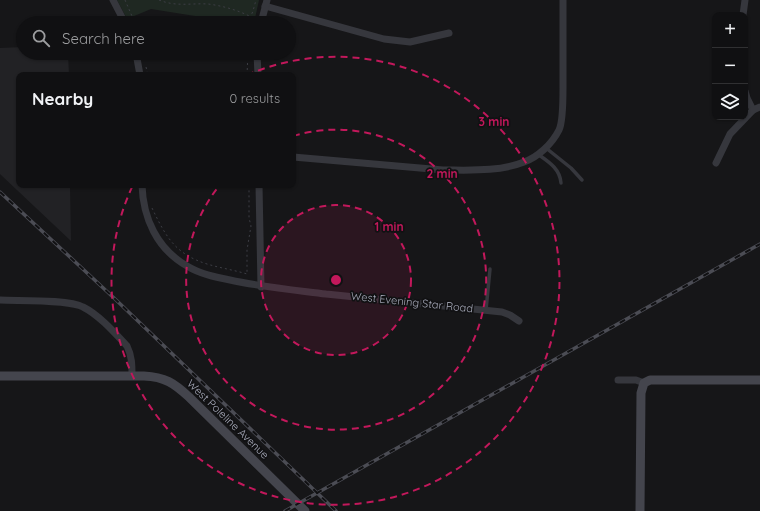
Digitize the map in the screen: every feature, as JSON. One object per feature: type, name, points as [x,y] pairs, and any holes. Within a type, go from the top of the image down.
[{"type":"street","points":[[114,0],[122,16]]},
{"type":"street","points":[[296,157],[443,170],[468,170],[500,168],[516,165],[526,162],[539,155],[560,129],[562,107],[563,0]]},
{"type":"street","points":[[743,12],[745,0]]},
{"type":"street","points":[[263,16],[266,3],[379,38],[400,42],[410,42],[449,33]]},
{"type":"street","points":[[137,60],[139,72]]},
{"type":"street","points":[[258,60],[258,72]]},
{"type":"street","points":[[748,102],[752,110]]},
{"type":"street","points":[[716,163],[730,134],[752,110],[760,106]]},
{"type":"street","name":"West Evening Star Road","points":[[142,188],[142,198],[149,223],[157,238],[173,257],[186,266],[204,274],[261,287],[502,312],[519,321]]},
{"type":"street","points":[[259,188],[261,287]]},
{"type":"street","points":[[0,300],[66,303],[82,306],[95,315],[127,346],[130,351],[132,361],[132,376]]},
{"type":"street","name":"West Poleline Avenue","points":[[0,376],[132,376],[162,378],[179,388],[305,511]]},
{"type":"street","points":[[618,380],[636,380],[644,383]]},
{"type":"street","points":[[640,511],[641,393],[644,383],[650,380],[760,380]]},
{"type":"lane","points":[[545,148],[571,168],[582,180]]},
{"type":"lane","points":[[539,155],[558,171],[560,183]]},
{"type":"lane","points":[[486,310],[490,269]]},
{"type":"path","points":[[124,0],[131,16]]},
{"type":"path","points":[[160,0],[169,4],[180,5],[208,4],[250,16],[254,12],[256,0]]},
{"type":"path","points":[[247,72],[248,60]]},
{"type":"path","points":[[151,205],[164,232],[173,244],[183,253],[208,265],[247,274],[247,250],[251,226],[249,218],[249,188]]},
{"type":"shaded area","points":[[117,0],[259,0],[256,16],[195,16],[151,9],[134,16],[125,16]]},
{"type":"shaded area","points":[[16,47],[16,60],[68,60],[69,72],[16,72],[16,188],[70,188],[71,241],[0,174],[0,48]]},
{"type":"railway","points":[[0,192],[114,298],[336,511]]},
{"type":"railway","points":[[285,511],[760,244]]}]
